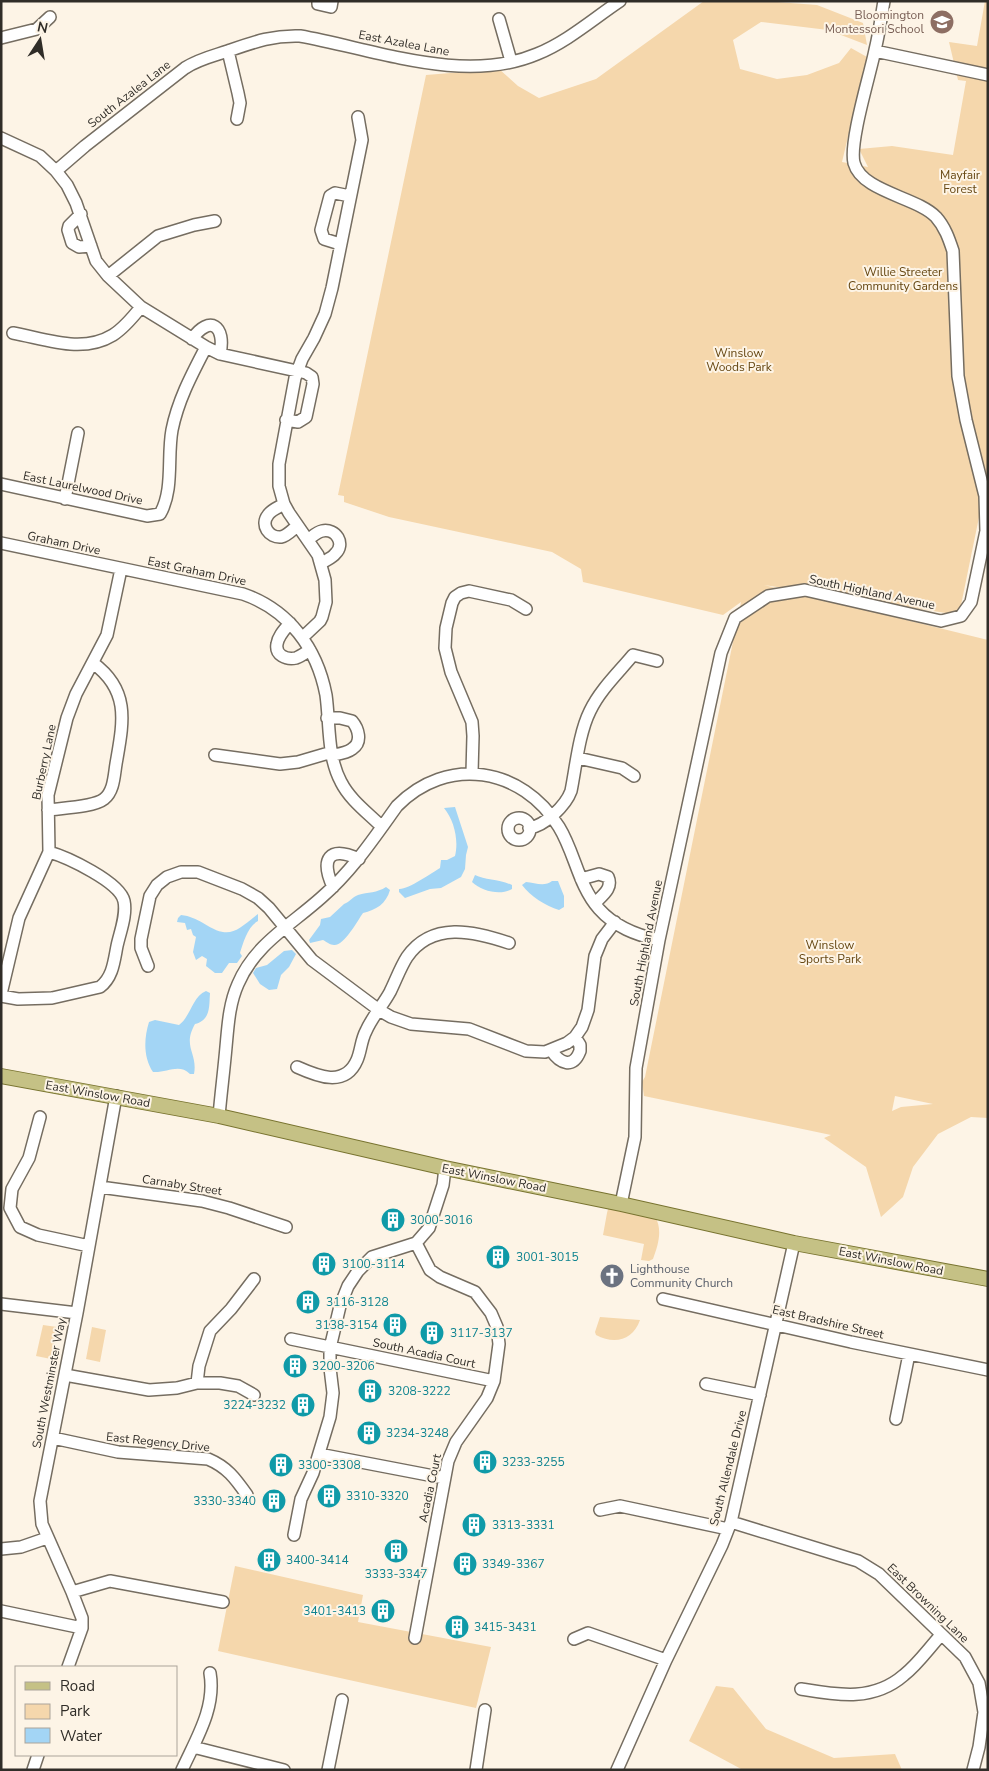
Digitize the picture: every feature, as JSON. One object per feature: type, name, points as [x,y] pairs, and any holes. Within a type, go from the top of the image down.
[{"type":"main road","name":"East Winslow Road","points":[[1,1076],[219,1116],[445,1168],[794,1242],[988,1279]]},
{"type":"street","points":[[318,1],[318,4],[332,4]]},
{"type":"street","name":"South Highland Avenue","points":[[621,1204],[634,1136],[636,1068],[659,940],[721,653],[735,618],[768,596],[805,590],[941,621],[961,616],[971,602],[986,531],[985,496],[966,420],[958,376],[953,251],[946,231],[935,216],[919,205],[890,193],[871,182],[859,172],[854,162],[854,142],[875,51],[884,1]]},
{"type":"street","name":"East Azalea Lane","points":[[228,51],[271,37],[294,35],[438,65],[477,67],[530,57],[554,46],[614,3]]},
{"type":"street","points":[[1,38],[37,29],[50,18]]},
{"type":"street","points":[[499,19],[511,61]]},
{"type":"street","points":[[228,51],[240,103],[237,119]]},
{"type":"street","name":"South Azalea Lane","points":[[56,172],[85,146],[185,68],[203,58],[228,51]]},
{"type":"street","points":[[875,51],[988,74]]},
{"type":"street","points":[[303,637],[320,621],[324,611],[326,590],[322,563],[309,540],[284,504],[279,486],[278,470],[286,420],[297,371],[325,314],[362,140],[358,118]]},
{"type":"street","points":[[1,138],[40,156],[67,185],[81,214],[96,262],[141,308],[206,348],[220,354],[309,375],[313,380],[306,417],[301,421],[295,422],[286,420]]},
{"type":"street","points":[[340,244],[324,238],[321,230],[330,196],[335,193],[350,196]]},
{"type":"street","points":[[81,214],[69,226],[68,230],[72,243],[79,247],[92,246]]},
{"type":"street","points":[[108,276],[158,236],[194,224],[215,221]]},
{"type":"street","points":[[13,333],[62,344],[82,345],[100,341],[113,335],[141,308]]},
{"type":"street","points":[[192,339],[201,328],[216,327],[222,336],[220,354]]},
{"type":"street","name":"East Laurelwood Drive","points":[[1,484],[147,516],[160,514],[165,503],[168,486],[170,444],[176,413],[185,387],[206,348]]},
{"type":"street","points":[[65,499],[78,433]]},
{"type":"street","points":[[284,504],[267,516],[265,521],[266,530],[270,534],[279,537],[284,536],[298,526]]},
{"type":"street","points":[[309,540],[317,533],[325,530],[334,532],[339,538],[339,547],[336,554],[322,563]]},
{"type":"street","name":"Graham Drive","points":[[1,543],[121,569]]},
{"type":"street","name":"East Graham Drive","points":[[121,569],[243,594],[267,605],[290,623],[303,637],[317,665],[326,695],[332,754],[336,771],[346,790],[382,827]]},
{"type":"street","name":"Burberry Lane","points":[[1,995],[19,918],[49,852],[48,795],[71,704],[107,635],[121,569]]},
{"type":"street","points":[[472,773],[472,722],[451,672],[445,648],[446,628],[454,596],[469,591],[511,600],[526,608]]},
{"type":"street","points":[[290,623],[277,641],[279,654],[287,658],[295,658],[310,650]]},
{"type":"street","points":[[529,828],[536,827],[552,815],[568,799],[584,727],[589,712],[602,692],[633,656],[657,661]]},
{"type":"street","points":[[48,810],[96,803],[106,798],[112,788],[122,732],[120,702],[111,680],[105,672],[93,664]]},
{"type":"street","points":[[215,755],[280,764],[352,750],[358,742],[356,725],[347,718],[328,718]]},
{"type":"street","points":[[578,758],[622,768],[634,776]]},
{"type":"street","points":[[219,1116],[231,1008],[237,986],[250,961],[270,939],[333,887],[359,859],[397,806],[419,787],[445,776],[472,773],[490,776],[510,782],[540,802],[552,815],[560,829],[581,878],[595,903],[615,922],[628,931],[659,940]]},
{"type":"street","points":[[1,995],[18,998],[52,998],[100,987],[112,972],[124,914],[124,901],[121,894],[112,885],[71,860],[49,852]]},
{"type":"street","points":[[333,887],[326,870],[328,860],[334,854],[344,852],[359,859]]},
{"type":"street","points":[[148,966],[141,948],[141,939],[150,896],[161,881],[173,874],[190,871],[198,872],[242,889],[264,903],[312,960],[391,1017],[411,1024],[469,1029],[526,1051],[545,1052],[567,1043],[575,1036],[586,1018],[597,950],[602,939],[615,922]]},
{"type":"street","points":[[581,878],[602,874],[608,877],[610,881],[609,888],[595,903]]},
{"type":"street","points":[[297,1067],[327,1078],[344,1074],[356,1061],[367,1029],[407,958],[419,945],[430,937],[445,932],[460,931],[490,936],[509,943]]},
{"type":"street","points":[[551,1050],[561,1062],[574,1060],[580,1051],[580,1045],[575,1036]]},
{"type":"street","name":"South Westminster Way","points":[[82,1628],[81,1611],[40,1518],[40,1501],[77,1313],[116,1096]]},
{"type":"street","points":[[40,1117],[29,1158],[12,1189],[10,1208],[20,1227],[38,1235],[89,1246]]},
{"type":"street","points":[[294,1535],[301,1499],[319,1454],[330,1417],[333,1393],[330,1348],[340,1306],[348,1286],[358,1271],[372,1257],[416,1243],[428,1228],[443,1185],[445,1168]]},
{"type":"street","name":"Carnaby Street","points":[[100,1187],[202,1201],[286,1226]]},
{"type":"street","name":"South Allendale Drive","points":[[618,1770],[666,1660],[722,1545],[729,1525],[794,1242]]},
{"type":"street","name":"Acadia Court","points":[[415,1638],[448,1461],[456,1442],[486,1398],[494,1382],[499,1344],[497,1327],[491,1313],[475,1292],[440,1277],[430,1270],[416,1243]]},
{"type":"street","points":[[197,1383],[199,1366],[210,1331],[232,1309],[254,1279]]},
{"type":"street","name":"East Bradshire Street","points":[[663,1299],[988,1370]]},
{"type":"street","points":[[1,1304],[77,1313]]},
{"type":"street","name":"South Acadia Court","points":[[291,1339],[494,1382]]},
{"type":"street","points":[[896,1419],[909,1354]]},
{"type":"street","points":[[65,1375],[150,1390],[177,1388],[197,1383],[238,1386],[254,1395]]},
{"type":"street","points":[[706,1384],[760,1395]]},
{"type":"street","name":"East Regency Drive","points":[[53,1438],[118,1452],[208,1459],[220,1464],[230,1472],[247,1495]]},
{"type":"street","points":[[319,1454],[444,1478]]},
{"type":"street","name":"East Browning Lane","points":[[600,1510],[620,1506],[729,1525],[858,1561],[879,1574],[965,1657],[979,1683],[984,1712],[980,1747],[973,1770]]},
{"type":"street","points":[[1,1549],[21,1547],[48,1538]]},
{"type":"street","points":[[72,1592],[110,1581],[223,1602]]},
{"type":"street","points":[[1,1611],[82,1628],[68,1666]]},
{"type":"street","points":[[574,1639],[588,1633],[666,1660]]},
{"type":"street","points":[[801,1689],[850,1696],[875,1692],[905,1675],[941,1635]]},
{"type":"street","points":[[182,1770],[210,1704],[212,1692],[210,1674]]},
{"type":"street","points":[[328,1770],[342,1700]]},
{"type":"street","points":[[476,1770],[485,1710]]},
{"type":"street","points":[[193,1747],[284,1770]]},
{"type":"street","points":[[33,1770],[38,1756]]},
{"type":"green space","points":[[704,1],[764,1],[817,5],[863,23],[867,45],[828,30],[761,22],[733,40],[740,69],[777,79],[807,75],[839,63],[851,48],[867,57],[842,162],[868,167],[859,149],[892,146],[953,155],[966,81],[958,80],[949,42],[977,46],[985,1],[988,1],[988,480],[987,478],[959,615],[764,585],[988,640],[988,1118],[971,1117],[938,1134],[913,1167],[903,1197],[881,1217],[866,1167],[824,1138],[831,1135],[644,1096],[642,1082],[645,1077],[741,602],[723,615],[583,582],[581,569],[552,552],[389,517],[344,502],[344,496],[338,495],[426,75],[499,69],[518,86],[539,98],[596,79]],"holes":[[[895,1096],[933,1104],[901,1107],[892,1111]]]},
{"type":"green space","points":[[613,1208],[655,1217],[659,1232],[653,1259],[649,1261],[641,1260],[644,1244],[603,1235],[608,1209]]},
{"type":"green space","points":[[600,1317],[640,1320],[637,1327],[628,1336],[622,1339],[610,1340],[596,1335],[595,1332]]},
{"type":"green space","points":[[43,1325],[57,1327],[51,1359],[36,1356]]},
{"type":"green space","points":[[92,1327],[106,1330],[100,1362],[86,1359]]},
{"type":"green space","points":[[235,1566],[363,1595],[358,1622],[491,1647],[476,1708],[218,1651]]},
{"type":"green space","points":[[716,1686],[733,1688],[766,1729],[834,1758],[895,1754],[902,1770],[743,1770],[689,1741]]},
{"type":"water","points":[[455,807],[468,847],[465,869],[461,877],[441,888],[430,889],[405,898],[399,892],[399,889],[413,884],[440,868],[441,860],[447,860],[455,856],[455,830],[444,808]]},
{"type":"water","points":[[475,875],[507,883],[512,885],[512,889],[502,892],[486,890],[472,882]]},
{"type":"water","points":[[558,881],[564,896],[564,907],[559,910],[539,900],[522,885],[526,882],[543,884]]},
{"type":"water","points":[[386,887],[390,890],[383,903],[363,913],[350,932],[338,944],[330,944],[323,940],[310,943],[309,940],[320,925],[321,919],[330,917],[356,896]]},
{"type":"water","points":[[258,914],[258,921],[251,927],[244,940],[240,953],[242,956],[237,963],[229,963],[222,973],[215,973],[206,966],[207,959],[202,956],[196,960],[193,952],[196,937],[191,929],[187,930],[185,923],[177,922],[181,915],[184,915],[220,931],[232,932]]},
{"type":"water","points":[[292,950],[296,954],[289,967],[281,975],[277,989],[269,990],[260,984],[253,973],[256,968],[267,965],[284,951]]},
{"type":"water","points":[[206,991],[210,993],[207,1016],[195,1024],[191,1032],[190,1044],[195,1067],[194,1074],[190,1074],[182,1069],[153,1072],[147,1060],[145,1047],[149,1022],[155,1020],[179,1025],[194,1002]]},
{"type":"place","name":"Bloomington Montessori School","points":[[942,22]]},
{"type":"place","name":"3000-3016","points":[[393,1220]]},
{"type":"place","name":"3001-3015","points":[[498,1257]]},
{"type":"place","name":"3100-3114","points":[[324,1264]]},
{"type":"place","name":"Lighthouse Community Church","points":[[612,1276]]},
{"type":"place","name":"3116-3128","points":[[308,1302]]},
{"type":"place","name":"3138-3154","points":[[395,1325]]},
{"type":"place","name":"3117-3137","points":[[432,1333]]},
{"type":"place","name":"3200-3206","points":[[295,1366]]},
{"type":"place","name":"3208-3222","points":[[370,1391]]},
{"type":"place","name":"3224-3232","points":[[303,1405]]},
{"type":"place","name":"3234-3248","points":[[369,1433]]},
{"type":"place","name":"3233-3255","points":[[485,1462]]},
{"type":"place","name":"3300-3308","points":[[281,1465]]},
{"type":"place","name":"3310-3320","points":[[329,1496]]},
{"type":"place","name":"3330-3340","points":[[274,1501]]},
{"type":"place","name":"3313-3331","points":[[474,1525]]},
{"type":"place","name":"3333-3347","points":[[396,1551]]},
{"type":"place","name":"3400-3414","points":[[269,1560]]},
{"type":"place","name":"3349-3367","points":[[465,1564]]},
{"type":"place","name":"3401-3413","points":[[383,1611]]},
{"type":"place","name":"3415-3431","points":[[457,1627]]},
{"type":"park label","name":"Mayfair Forest","points":[[960,182]]},
{"type":"park label","name":"Willie Streeter Community Gardens","points":[[903,279]]},
{"type":"park label","name":"Winslow Woods Park","points":[[739,360]]},
{"type":"park label","name":"Winslow Sports Park","points":[[830,952]]}]
